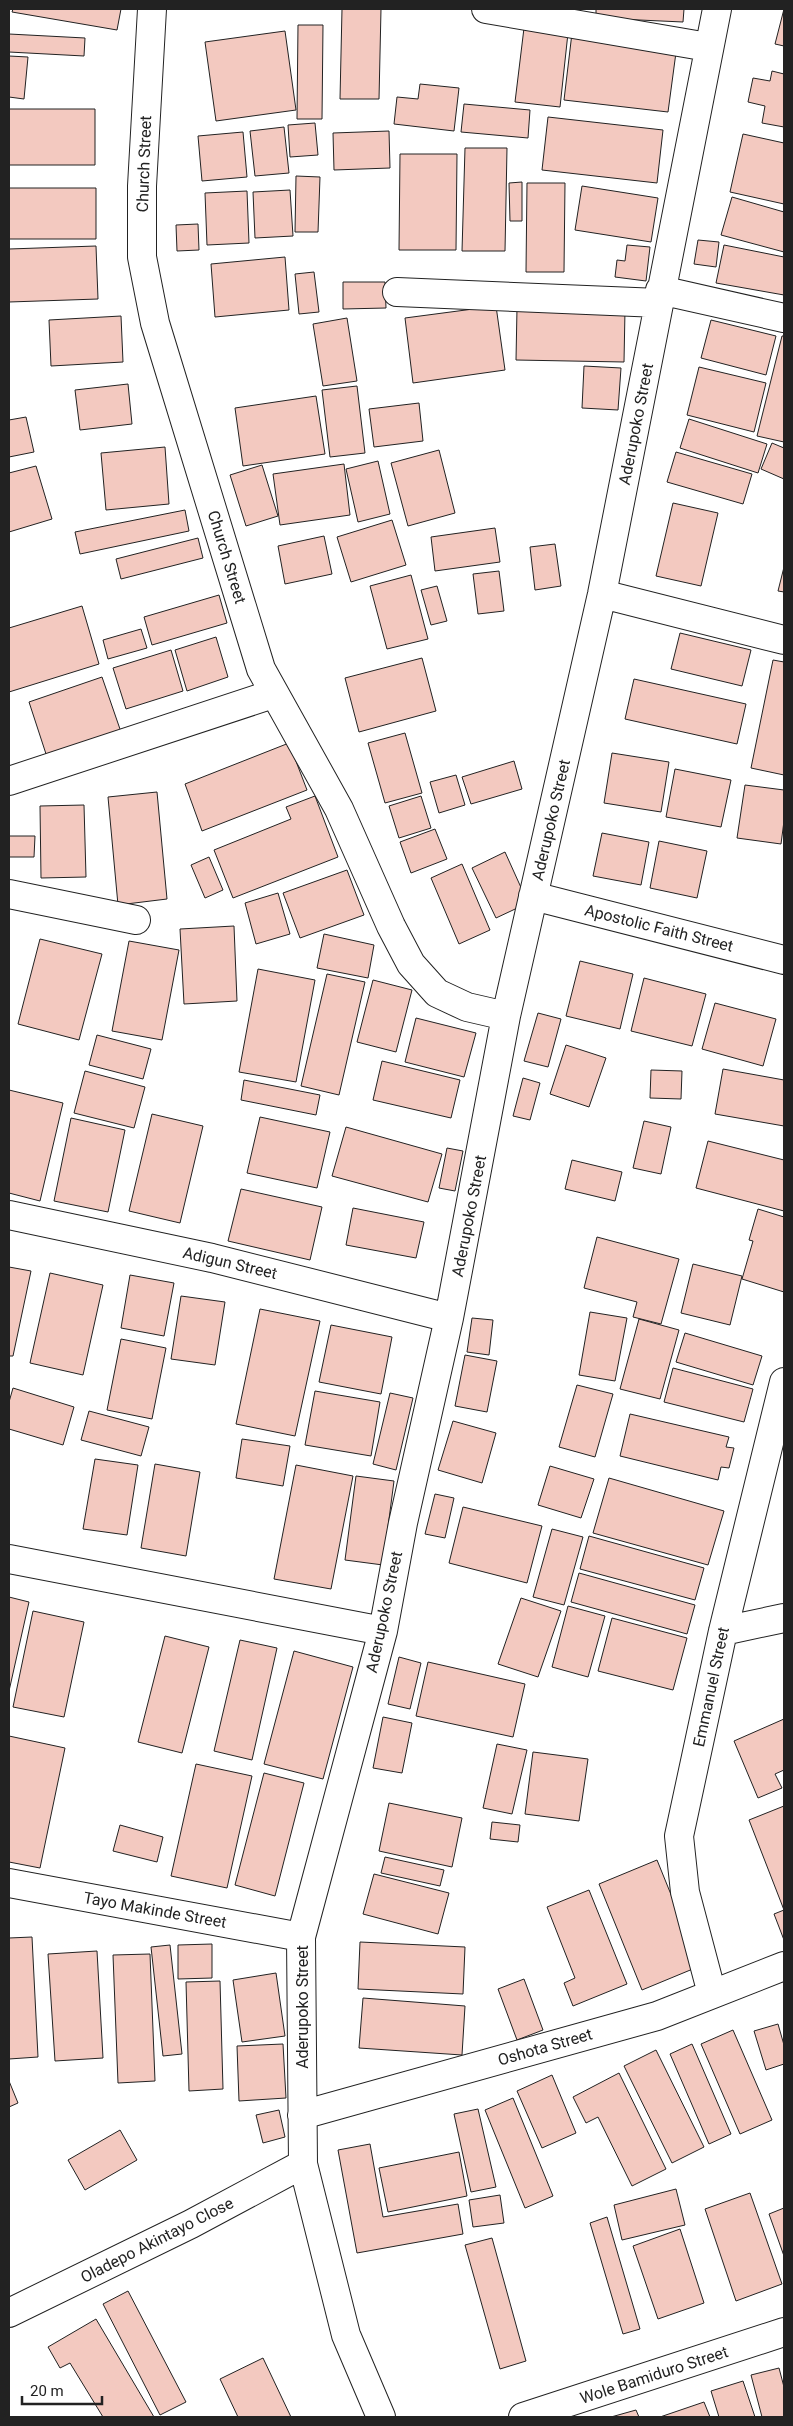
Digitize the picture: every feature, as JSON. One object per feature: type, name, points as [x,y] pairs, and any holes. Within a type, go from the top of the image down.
[{"type":"street","name":"Church Street","points":[[152,9],[142,186],[142,257],[155,323],[261,669],[273,694],[339,809],[391,926],[412,964],[437,993],[467,1007],[506,1016]]},
{"type":"street","points":[[486,9],[708,47]]},
{"type":"street","name":"Aderupoko Street","points":[[381,2417],[346,2335],[303,2164],[301,1937],[383,1631],[403,1523],[450,1318],[506,1016],[602,594],[708,47],[717,9]]},
{"type":"street","points":[[397,292],[660,297],[784,318]]},
{"type":"street","points":[[602,594],[784,640]]},
{"type":"street","points":[[9,781],[273,694]]},
{"type":"street","points":[[9,894],[136,920]]},
{"type":"street","name":"Apostolic Faith Street","points":[[533,896],[784,960]]},
{"type":"street","name":"Adigun Street","points":[[9,1215],[212,1258],[450,1318]]},
{"type":"street","name":"Emmanuel Street","points":[[712,1994],[685,1892],[679,1836],[723,1631],[784,1382]]},
{"type":"street","points":[[9,1559],[383,1631]]},
{"type":"street","points":[[723,1631],[784,1618]]},
{"type":"street","name":"Tayo Makinde Street","points":[[9,1883],[301,1937]]},
{"type":"street","name":"Oshota Street","points":[[302,2115],[657,2016],[784,1966]]},
{"type":"street","name":"Oladepo Akintayo Close","points":[[9,2313],[191,2224],[303,2164]]},
{"type":"street","name":"Wole Bamiduro Street","points":[[523,2417],[784,2332]]},
{"type":"building","points":[[13,9],[121,9],[117,30],[12,12]]},
{"type":"building","points":[[342,9],[381,9],[379,99],[340,99]]},
{"type":"building","points":[[596,9],[684,9],[683,22],[596,18]]},
{"type":"building","points":[[784,9],[784,46],[775,44]]},
{"type":"building","points":[[298,25],[323,25],[322,119],[297,119]]},
{"type":"building","points":[[524,28],[568,33],[560,107],[515,102]]},
{"type":"building","points":[[285,31],[296,110],[216,121],[205,42]]},
{"type":"building","points":[[572,33],[677,45],[668,112],[564,100]]},
{"type":"building","points":[[9,34],[85,38],[84,56],[9,52]]},
{"type":"building","points":[[9,56],[28,57],[24,99],[9,97]]},
{"type":"building","points":[[772,71],[784,74],[784,127],[762,123],[765,106],[748,102],[753,78],[770,81]]},
{"type":"building","points":[[420,84],[459,88],[454,131],[394,124],[397,97],[418,99]]},
{"type":"building","points":[[464,104],[530,110],[528,138],[461,132]]},
{"type":"building","points":[[9,109],[95,109],[95,165],[9,165]]},
{"type":"building","points":[[548,117],[663,130],[657,183],[542,170]]},
{"type":"building","points":[[315,123],[318,155],[290,157],[288,125]]},
{"type":"building","points":[[284,127],[289,173],[255,176],[250,131]]},
{"type":"building","points":[[389,131],[390,168],[334,170],[333,133]]},
{"type":"building","points":[[243,132],[247,177],[202,181],[198,136]]},
{"type":"building","points":[[743,134],[784,143],[784,204],[730,192]]},
{"type":"building","points":[[465,148],[507,148],[505,251],[462,251]]},
{"type":"building","points":[[400,154],[457,154],[456,250],[399,250]]},
{"type":"building","points":[[296,176],[320,177],[318,232],[295,232]]},
{"type":"building","points":[[522,182],[522,221],[510,221],[509,183]]},
{"type":"building","points":[[527,183],[565,183],[564,272],[526,272]]},
{"type":"building","points":[[582,186],[658,198],[651,242],[575,230]]},
{"type":"building","points":[[9,188],[96,188],[96,239],[9,239]]},
{"type":"building","points":[[290,190],[293,236],[255,238],[253,192]]},
{"type":"building","points":[[247,191],[249,243],[207,245],[205,193]]},
{"type":"building","points":[[732,197],[784,212],[784,252],[721,235]]},
{"type":"building","points":[[198,224],[199,250],[177,251],[176,225]]},
{"type":"building","points":[[698,240],[719,242],[716,267],[694,264]]},
{"type":"building","points":[[627,245],[650,247],[646,281],[615,277],[617,260],[625,261]]},
{"type":"building","points":[[724,245],[784,257],[784,295],[716,283]]},
{"type":"building","points":[[96,246],[98,299],[9,302],[9,249]]},
{"type":"building","points":[[285,257],[289,310],[215,317],[211,264]]},
{"type":"building","points":[[314,272],[319,312],[299,314],[295,274]]},
{"type":"building","points":[[343,282],[385,282],[386,308],[343,309]]},
{"type":"building","points":[[496,306],[505,370],[413,383],[405,318]]},
{"type":"building","points":[[517,308],[625,310],[624,362],[516,360]]},
{"type":"building","points":[[121,316],[123,362],[51,366],[49,320]]},
{"type":"building","points":[[347,318],[357,381],[323,386],[313,324]]},
{"type":"building","points":[[711,320],[776,336],[766,375],[701,358]]},
{"type":"building","points":[[782,336],[784,336],[784,442],[757,436]]},
{"type":"building","points":[[584,366],[621,368],[618,410],[582,408]]},
{"type":"building","points":[[699,367],[766,383],[754,432],[687,415]]},
{"type":"building","points":[[128,384],[132,424],[80,430],[75,390]]},
{"type":"building","points":[[357,386],[365,453],[330,457],[322,390]]},
{"type":"building","points":[[316,396],[325,454],[243,466],[235,408]]},
{"type":"building","points":[[419,403],[423,441],[374,447],[369,409]]},
{"type":"building","points":[[26,417],[34,452],[9,457],[9,420]]},
{"type":"building","points":[[689,419],[767,444],[758,473],[680,448]]},
{"type":"building","points":[[772,443],[784,448],[784,479],[761,469]]},
{"type":"building","points":[[165,447],[169,504],[106,510],[101,453]]},
{"type":"building","points":[[439,450],[455,513],[408,526],[391,463]]},
{"type":"building","points":[[676,452],[752,474],[743,504],[667,482]]},
{"type":"building","points":[[378,461],[390,514],[358,522],[346,469]]},
{"type":"building","points":[[344,464],[350,515],[280,525],[273,474]]},
{"type":"building","points":[[262,465],[278,516],[246,526],[230,475]]},
{"type":"building","points":[[36,466],[52,519],[9,532],[9,473]]},
{"type":"building","points":[[673,503],[718,513],[701,586],[656,576]]},
{"type":"building","points":[[185,510],[189,531],[80,554],[75,532]]},
{"type":"building","points":[[392,520],[406,565],[351,582],[337,537]]},
{"type":"building","points":[[495,528],[500,562],[435,571],[431,537]]},
{"type":"building","points":[[324,536],[332,574],[285,584],[278,546]]},
{"type":"building","points":[[198,538],[203,558],[121,579],[116,559]]},
{"type":"building","points":[[555,544],[561,586],[535,590],[530,547]]},
{"type":"building","points":[[784,567],[784,592],[778,591]]},
{"type":"building","points":[[499,571],[504,611],[478,614],[473,574]]},
{"type":"building","points":[[411,575],[428,639],[387,649],[370,586]]},
{"type":"building","points":[[437,586],[447,621],[431,625],[421,590]]},
{"type":"building","points":[[219,595],[227,623],[152,645],[144,617]]},
{"type":"building","points":[[82,606],[99,664],[9,692],[9,628]]},
{"type":"building","points":[[141,629],[147,648],[108,659],[103,640]]},
{"type":"building","points":[[680,633],[751,650],[742,686],[671,669]]},
{"type":"building","points":[[216,637],[228,677],[187,691],[175,650]]},
{"type":"building","points":[[171,650],[183,691],[126,709],[113,668]]},
{"type":"building","points":[[422,658],[436,711],[359,732],[345,678]]},
{"type":"building","points":[[773,660],[784,662],[784,775],[751,768]]},
{"type":"building","points":[[102,677],[121,732],[47,757],[29,702]]},
{"type":"building","points":[[634,679],[746,704],[737,744],[625,719]]},
{"type":"building","points":[[405,733],[422,793],[385,803],[368,743]]},
{"type":"building","points":[[289,743],[307,790],[202,831],[185,784]]},
{"type":"building","points":[[612,753],[669,762],[661,812],[604,803]]},
{"type":"building","points":[[514,761],[522,789],[471,804],[462,777]]},
{"type":"building","points":[[675,769],[731,780],[721,827],[666,817]]},
{"type":"building","points":[[456,775],[465,805],[439,813],[430,782]]},
{"type":"building","points":[[745,785],[784,790],[784,821],[781,844],[737,838]]},
{"type":"building","points":[[157,792],[167,899],[118,905],[108,797]]},
{"type":"building","points":[[315,796],[338,857],[233,898],[214,850],[291,819],[286,807]]},
{"type":"building","points":[[421,796],[431,828],[399,838],[389,806]]},
{"type":"building","points":[[84,805],[86,877],[41,878],[40,806]]},
{"type":"building","points":[[435,829],[447,859],[411,873],[400,842]]},
{"type":"building","points":[[602,833],[649,842],[641,885],[593,876]]},
{"type":"building","points":[[9,836],[35,836],[34,857],[9,857]]},
{"type":"building","points":[[659,841],[707,851],[697,898],[650,888]]},
{"type":"building","points":[[505,852],[528,903],[496,918],[472,868]]},
{"type":"building","points":[[209,857],[223,890],[205,898],[191,865]]},
{"type":"building","points":[[462,864],[490,930],[459,944],[431,878]]},
{"type":"building","points":[[347,870],[364,915],[300,938],[283,893]]},
{"type":"building","points":[[278,893],[290,934],[256,944],[245,903]]},
{"type":"building","points":[[234,926],[237,1001],[184,1004],[180,929]]},
{"type":"building","points":[[324,934],[374,945],[368,978],[317,968]]},
{"type":"building","points":[[40,939],[102,954],[79,1040],[18,1024]]},
{"type":"building","points":[[129,941],[179,950],[162,1040],[112,1031]]},
{"type":"building","points":[[580,961],[633,974],[620,1029],[566,1016]]},
{"type":"building","points":[[258,969],[315,980],[296,1082],[239,1072]]},
{"type":"building","points":[[327,974],[365,982],[339,1095],[301,1086]]},
{"type":"building","points":[[644,978],[706,994],[692,1046],[631,1031]]},
{"type":"building","points":[[373,980],[412,990],[396,1052],[357,1042]]},
{"type":"building","points":[[715,1003],[776,1019],[763,1066],[702,1049]]},
{"type":"building","points":[[538,1013],[561,1019],[548,1067],[524,1061]]},
{"type":"building","points":[[416,1018],[476,1033],[464,1077],[405,1062]]},
{"type":"building","points":[[97,1035],[151,1049],[143,1079],[89,1065]]},
{"type":"building","points":[[566,1045],[606,1058],[589,1107],[550,1094]]},
{"type":"building","points":[[382,1061],[460,1080],[451,1118],[373,1100]]},
{"type":"building","points":[[723,1069],[784,1080],[784,1126],[715,1114]]},
{"type":"building","points":[[651,1070],[682,1071],[681,1099],[650,1098]]},
{"type":"building","points":[[85,1071],[145,1087],[134,1128],[74,1113]]},
{"type":"building","points":[[523,1078],[540,1083],[530,1120],[513,1116]]},
{"type":"building","points":[[244,1080],[320,1095],[316,1115],[241,1100]]},
{"type":"building","points":[[9,1090],[63,1103],[40,1201],[9,1193]]},
{"type":"building","points":[[152,1114],[203,1126],[180,1223],[129,1211]]},
{"type":"building","points":[[260,1117],[330,1132],[317,1188],[247,1173]]},
{"type":"building","points":[[71,1118],[125,1130],[108,1212],[54,1201]]},
{"type":"building","points":[[644,1121],[671,1127],[661,1174],[633,1168]]},
{"type":"building","points":[[346,1127],[442,1154],[428,1202],[332,1176]]},
{"type":"building","points":[[708,1141],[784,1160],[784,1211],[696,1188]]},
{"type":"building","points":[[447,1148],[463,1151],[455,1191],[439,1188]]},
{"type":"building","points":[[572,1160],[622,1172],[615,1201],[565,1189]]},
{"type":"building","points":[[241,1189],[322,1207],[310,1260],[228,1241]]},
{"type":"building","points":[[353,1208],[424,1222],[416,1258],[346,1245]]},
{"type":"building","points":[[758,1209],[784,1217],[784,1292],[742,1279],[753,1241],[749,1240]]},
{"type":"building","points":[[597,1237],[679,1259],[661,1324],[633,1317],[637,1302],[584,1288]]},
{"type":"building","points":[[693,1264],[742,1276],[730,1325],[681,1313]]},
{"type":"building","points":[[9,1267],[31,1271],[13,1356],[9,1356]]},
{"type":"building","points":[[50,1273],[103,1285],[83,1375],[30,1363]]},
{"type":"building","points":[[130,1275],[174,1283],[164,1336],[121,1328]]},
{"type":"building","points":[[181,1296],[225,1302],[215,1365],[171,1359]]},
{"type":"building","points":[[260,1309],[320,1321],[295,1436],[236,1424]]},
{"type":"building","points":[[590,1312],[627,1318],[615,1381],[579,1375]]},
{"type":"building","points":[[472,1318],[493,1320],[489,1355],[467,1352]]},
{"type":"building","points":[[639,1319],[679,1330],[660,1399],[620,1389]]},
{"type":"building","points":[[331,1325],[392,1337],[381,1394],[319,1382]]},
{"type":"building","points":[[685,1333],[762,1356],[753,1385],[676,1362]]},
{"type":"building","points":[[121,1339],[166,1348],[152,1419],[107,1410]]},
{"type":"building","points":[[465,1355],[497,1361],[487,1412],[455,1406]]},
{"type":"building","points":[[673,1368],[753,1389],[744,1422],[664,1402]]},
{"type":"building","points":[[577,1385],[613,1394],[595,1457],[559,1447]]},
{"type":"building","points":[[13,1388],[74,1407],[63,1445],[9,1429],[9,1402]]},
{"type":"building","points":[[315,1391],[380,1402],[371,1456],[305,1445]]},
{"type":"building","points":[[390,1393],[413,1398],[396,1470],[373,1464]]},
{"type":"building","points":[[89,1411],[149,1427],[141,1456],[81,1440]]},
{"type":"building","points":[[630,1414],[729,1437],[726,1447],[734,1448],[729,1468],[721,1467],[718,1480],[620,1456]]},
{"type":"building","points":[[453,1421],[496,1433],[482,1483],[438,1470]]},
{"type":"building","points":[[242,1439],[290,1446],[283,1486],[236,1478]]},
{"type":"building","points":[[95,1459],[138,1465],[127,1535],[83,1529]]},
{"type":"building","points":[[155,1464],[200,1472],[186,1556],[141,1548]]},
{"type":"building","points":[[296,1465],[353,1476],[331,1589],[274,1579]]},
{"type":"building","points":[[550,1466],[594,1479],[581,1518],[538,1505]]},
{"type":"building","points":[[356,1476],[394,1481],[383,1565],[345,1560]]},
{"type":"building","points":[[609,1478],[724,1511],[708,1565],[593,1533]]},
{"type":"building","points":[[435,1494],[454,1498],[445,1538],[425,1534]]},
{"type":"building","points":[[463,1507],[542,1526],[527,1583],[449,1563]]},
{"type":"building","points":[[552,1529],[583,1537],[564,1605],[533,1597]]},
{"type":"building","points":[[589,1536],[704,1568],[695,1600],[580,1569]]},
{"type":"building","points":[[579,1573],[695,1605],[687,1634],[571,1602]]},
{"type":"building","points":[[9,1597],[29,1602],[9,1691]]},
{"type":"building","points":[[521,1598],[561,1611],[538,1677],[498,1664]]},
{"type":"building","points":[[568,1606],[605,1616],[588,1677],[552,1667]]},
{"type":"building","points":[[33,1611],[84,1622],[64,1717],[13,1707]]},
{"type":"building","points":[[612,1618],[687,1638],[673,1690],[598,1671]]},
{"type":"building","points":[[165,1636],[209,1647],[182,1753],[138,1742]]},
{"type":"building","points":[[240,1640],[277,1648],[252,1760],[214,1751]]},
{"type":"building","points":[[294,1651],[353,1667],[323,1779],[264,1764]]},
{"type":"building","points":[[399,1657],[421,1663],[410,1709],[388,1704]]},
{"type":"building","points":[[428,1662],[525,1684],[513,1737],[416,1716]]},
{"type":"building","points":[[383,1717],[412,1723],[402,1773],[373,1768]]},
{"type":"building","points":[[784,1719],[784,1770],[775,1774],[782,1788],[758,1798],[734,1741]]},
{"type":"building","points":[[9,1736],[65,1748],[40,1868],[9,1862]]},
{"type":"building","points":[[497,1744],[527,1750],[512,1814],[483,1808]]},
{"type":"building","points":[[533,1752],[588,1759],[579,1821],[525,1814]]},
{"type":"building","points":[[196,1764],[252,1776],[227,1888],[171,1876]]},
{"type":"building","points":[[264,1773],[304,1783],[275,1896],[235,1885]]},
{"type":"building","points":[[389,1803],[462,1818],[452,1867],[379,1851]]},
{"type":"building","points":[[784,1806],[784,1910],[749,1820]]},
{"type":"building","points":[[492,1822],[520,1825],[518,1842],[490,1839]]},
{"type":"building","points":[[120,1825],[163,1837],[157,1862],[113,1851]]},
{"type":"building","points":[[385,1857],[444,1870],[440,1886],[381,1873]]},
{"type":"building","points":[[657,1860],[700,1966],[642,1990],[599,1884]]},
{"type":"building","points":[[374,1874],[449,1893],[438,1934],[363,1914]]},
{"type":"building","points":[[589,1890],[627,1984],[573,2006],[564,1983],[575,1978],[547,1907]]},
{"type":"building","points":[[784,1910],[784,1940],[774,1914]]},
{"type":"building","points":[[32,1937],[38,2057],[9,2059],[9,1938]]},
{"type":"building","points":[[360,1942],[465,1947],[463,1994],[358,1989]]},
{"type":"building","points":[[212,1944],[212,1978],[178,1979],[178,1945]]},
{"type":"building","points":[[170,1945],[182,2054],[163,2056],[151,1947]]},
{"type":"building","points":[[97,1951],[103,2058],[55,2061],[48,1954]]},
{"type":"building","points":[[150,1954],[155,2081],[118,2083],[113,1955]]},
{"type":"building","points":[[276,1973],[285,2036],[242,2042],[233,1980]]},
{"type":"building","points":[[524,1979],[543,2030],[517,2040],[498,1989]]},
{"type":"building","points":[[220,1981],[223,2089],[189,2091],[186,1982]]},
{"type":"building","points":[[363,1998],[465,2006],[462,2055],[359,2048]]},
{"type":"building","points":[[778,2024],[784,2045],[784,2064],[766,2070],[754,2031]]},
{"type":"building","points":[[733,2030],[772,2120],[740,2134],[701,2044]]},
{"type":"building","points":[[283,2044],[286,2098],[239,2101],[237,2046]]},
{"type":"building","points":[[692,2044],[731,2134],[709,2144],[670,2054]]},
{"type":"building","points":[[656,2050],[704,2147],[672,2163],[624,2066]]},
{"type":"building","points":[[619,2073],[666,2169],[632,2186],[598,2117],[586,2123],[573,2097]]},
{"type":"building","points":[[552,2075],[576,2133],[542,2148],[517,2091]]},
{"type":"building","points":[[9,2081],[18,2103],[9,2107]]},
{"type":"building","points":[[513,2098],[553,2196],[525,2208],[485,2110]]},
{"type":"building","points":[[478,2109],[496,2187],[471,2192],[454,2114]]},
{"type":"building","points":[[279,2110],[285,2137],[263,2143],[256,2115]]},
{"type":"building","points":[[120,2130],[137,2160],[85,2190],[68,2160]]},
{"type":"building","points":[[370,2144],[383,2217],[458,2204],[463,2234],[357,2253],[338,2150]]},
{"type":"building","points":[[459,2152],[467,2196],[388,2212],[379,2168]]},
{"type":"building","points":[[676,2189],[685,2225],[622,2240],[614,2205]]},
{"type":"building","points":[[750,2193],[782,2284],[736,2301],[705,2209]]},
{"type":"building","points":[[500,2195],[504,2223],[473,2227],[469,2200]]},
{"type":"building","points":[[784,2208],[784,2256],[769,2214]]},
{"type":"building","points":[[607,2217],[640,2329],[623,2334],[590,2223]]},
{"type":"building","points":[[680,2229],[704,2303],[658,2319],[633,2246]]},
{"type":"building","points":[[492,2238],[526,2361],[500,2369],[465,2245]]},
{"type":"building","points":[[128,2291],[186,2402],[160,2415],[103,2304]]},
{"type":"building","points":[[96,2319],[154,2417],[103,2417],[70,2363],[60,2368],[48,2347]]},
{"type":"building","points":[[263,2358],[291,2417],[238,2417],[220,2379]]},
{"type":"building","points":[[779,2368],[784,2387],[784,2417],[762,2417],[751,2375]]},
{"type":"building","points":[[743,2381],[755,2417],[719,2417],[711,2391]]},
{"type":"building","points":[[704,2402],[710,2417],[660,2417]]},
{"type":"building","points":[[636,2410],[639,2417],[611,2417]]}]
